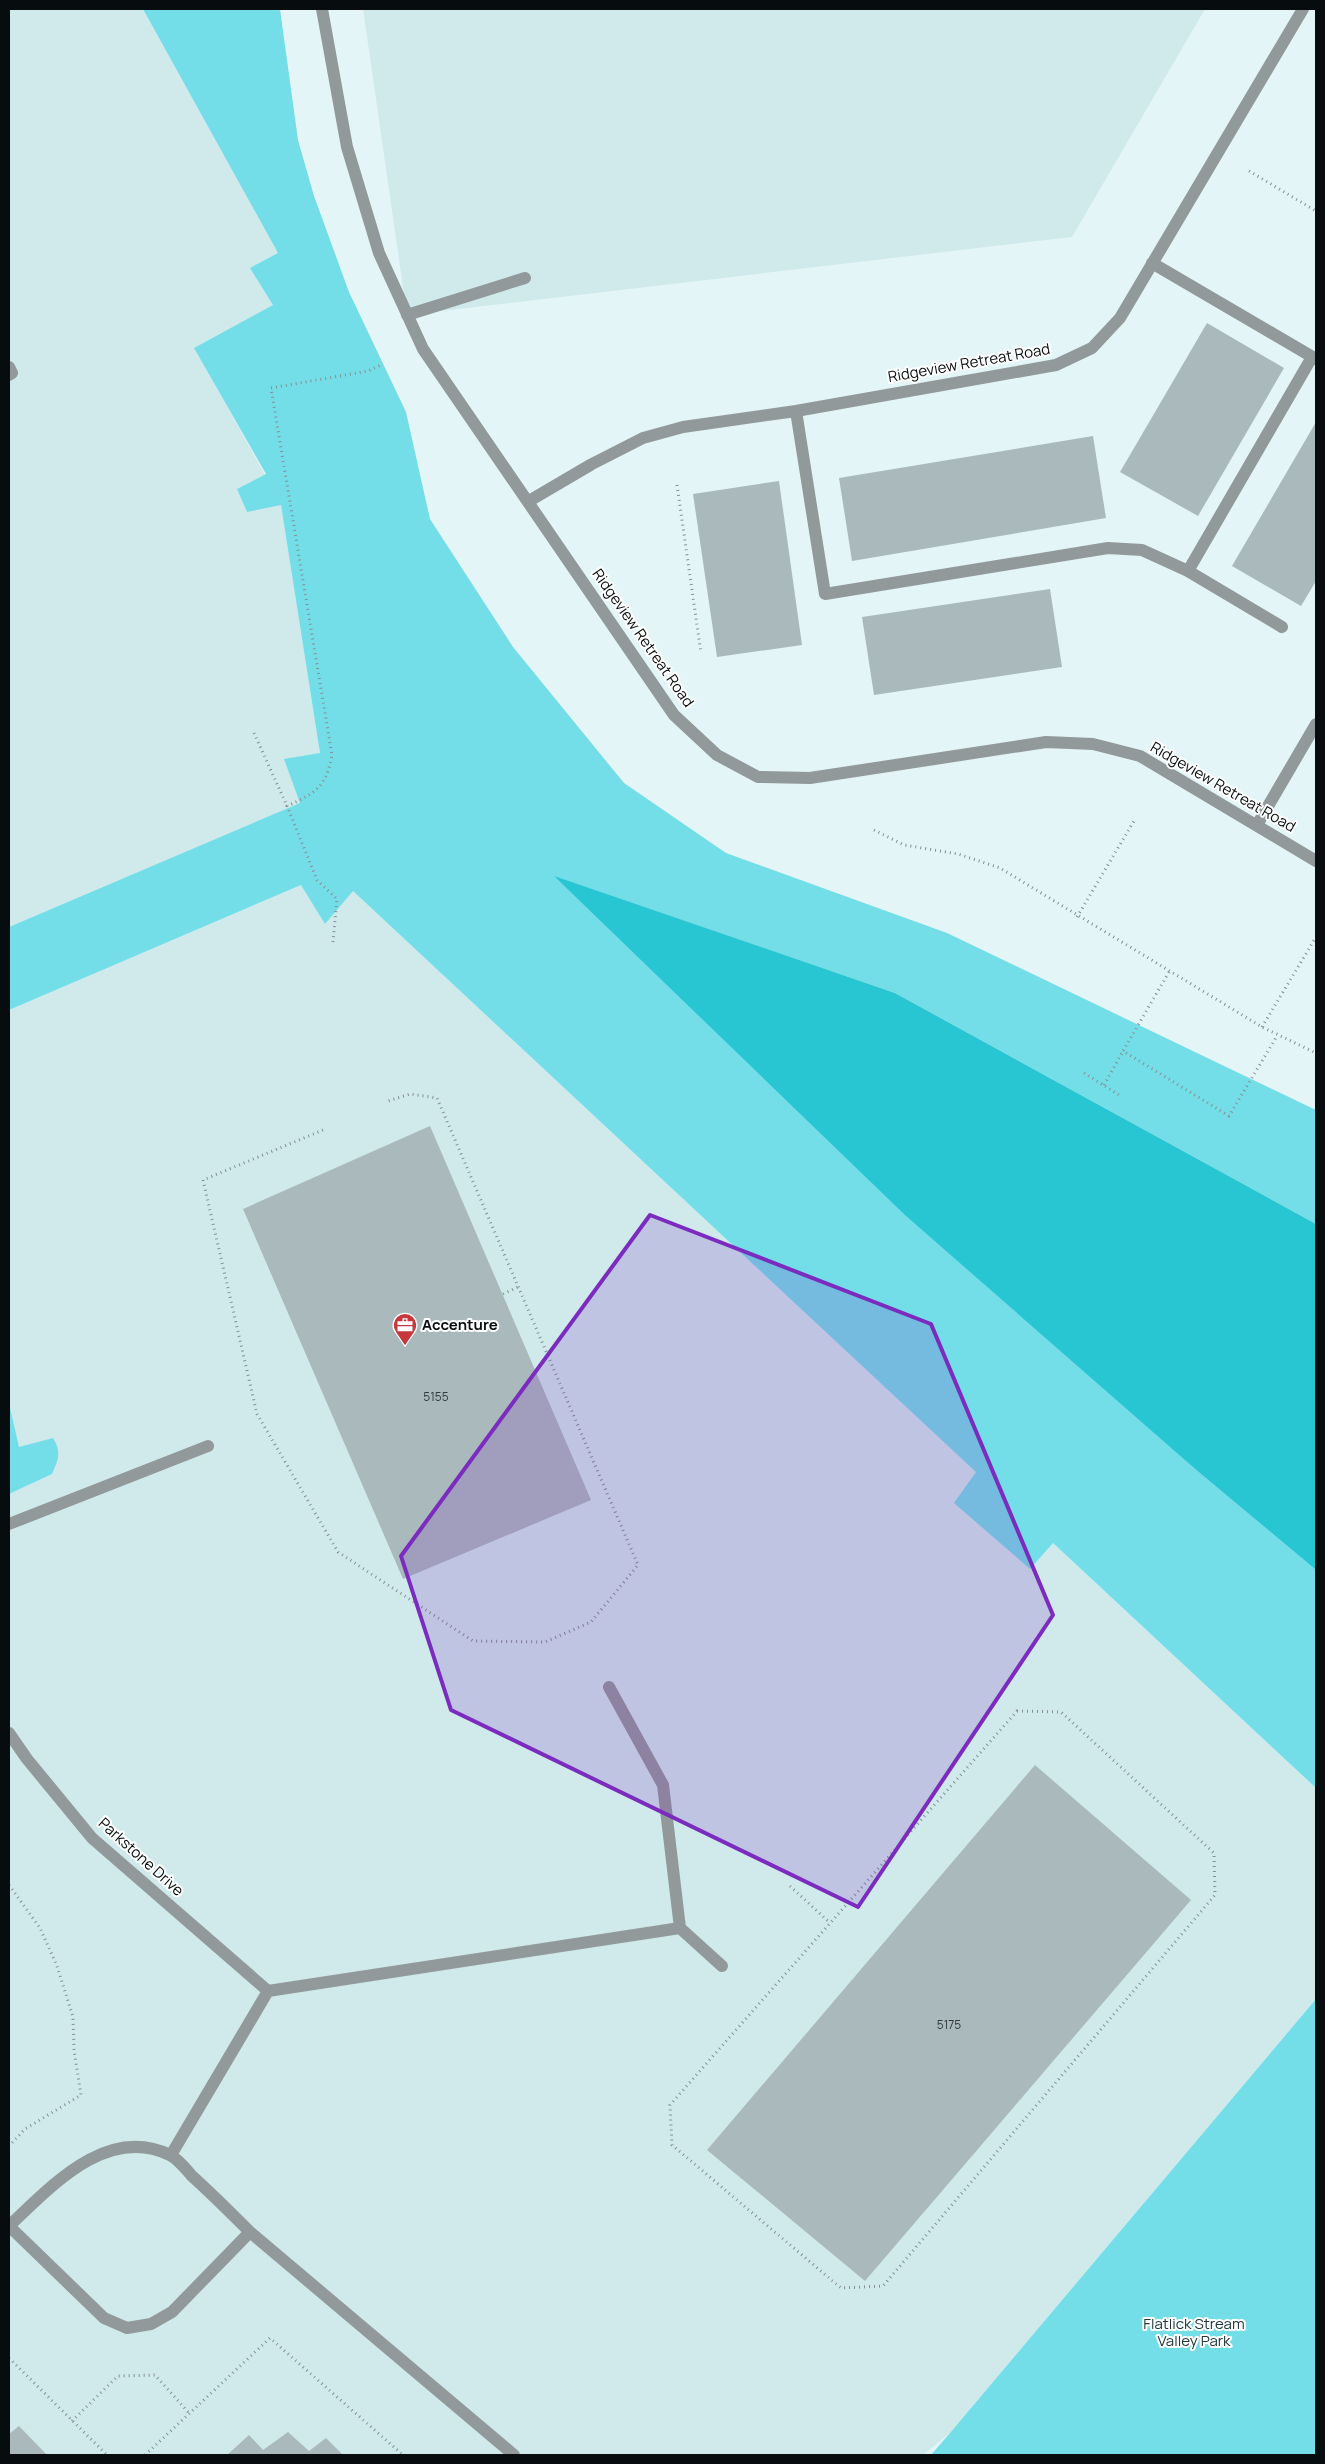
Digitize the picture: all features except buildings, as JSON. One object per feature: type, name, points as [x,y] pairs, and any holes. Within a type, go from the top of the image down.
[{"type":"street","name":"Ridgeview Retreat Road","points":[[322,9],[347,147],[379,253],[423,349],[674,715],[717,755],[758,777],[810,778],[1046,742],[1092,744],[1140,756],[1316,860]]},
{"type":"street","name":"Ridgeview Retreat Road","points":[[529,501],[592,464],[643,438],[683,427],[1056,366],[1092,348],[1120,318],[1303,9]]},
{"type":"street","points":[[1152,263],[1314,358],[1188,571]]},
{"type":"street","points":[[407,315],[526,278]]},
{"type":"street","points":[[9,367],[12,373],[9,375]]},
{"type":"street","points":[[796,410],[825,594],[1108,548],[1142,550],[1188,571],[1282,627]]},
{"type":"street","points":[[1257,824],[1316,724]]},
{"type":"street","points":[[9,1524],[208,1446]]},
{"type":"street","points":[[609,1687],[663,1785],[680,1928],[722,1966]]},
{"type":"street","name":"Parkstone Drive","points":[[9,1733],[27,1760],[92,1838],[268,1991]]},
{"type":"street","points":[[171,2155],[268,1991],[680,1928]]},
{"type":"street","points":[[250,2232],[172,2312],[150,2324],[127,2328],[104,2318],[9,2226],[69,2171],[89,2159],[129,2148],[149,2148],[171,2155],[250,2232],[514,2455]]},
{"type":"path","points":[[1249,171],[1316,211]]},
{"type":"path","points":[[287,806],[311,796],[328,776],[332,755],[271,388],[368,371],[384,364]]},
{"type":"path","points":[[677,485],[701,653]]},
{"type":"path","points":[[254,733],[287,806],[317,880],[337,899],[334,942]]},
{"type":"path","points":[[1077,917],[1134,821]]},
{"type":"path","points":[[874,830],[904,845],[958,854],[1000,868],[1077,917],[1277,1036],[1316,1053]]},
{"type":"path","points":[[1262,1027],[1316,937]]},
{"type":"path","points":[[1104,1085],[1151,1001],[1170,972]]},
{"type":"path","points":[[1123,1051],[1229,1116],[1277,1036]]},
{"type":"path","points":[[1084,1073],[1119,1095]]},
{"type":"path","points":[[323,1130],[203,1180],[257,1414],[338,1552],[473,1641],[545,1642],[591,1622],[638,1565],[437,1098],[410,1094],[388,1101]]},
{"type":"path","points":[[503,1294],[518,1288]]},
{"type":"path","points":[[1017,1711],[1061,1712],[1214,1852],[1215,1895],[883,2286],[841,2288],[672,2145],[670,2105],[830,1923],[1017,1711]]},
{"type":"path","points":[[9,1885],[40,1928],[57,1966],[72,2017],[74,2050],[81,2095],[25,2129],[9,2146]]},
{"type":"path","points":[[790,1886],[830,1923]]},
{"type":"path","points":[[145,2455],[270,2338],[403,2455]]},
{"type":"path","points":[[9,2358],[107,2455]]},
{"type":"path","points":[[72,2421],[118,2376],[155,2375],[189,2413]]},
{"type":"highlighted area","points":[[650,1215],[931,1324],[1053,1615],[858,1907],[451,1710],[401,1556]]},
{"type":"shaded area","points":[[9,9],[146,9],[278,253],[274,305],[195,348],[281,504],[320,753],[301,803],[9,927]]},
{"type":"shaded area","points":[[363,9],[1205,9],[1072,237],[407,315]]},
{"type":"shaded area","points":[[554,876],[895,993],[1316,1224],[1316,1570],[1201,1474],[905,1215]]},
{"type":"shaded area","points":[[301,885],[352,890],[1316,1788],[1316,1999],[950,2433],[923,2455],[9,2455],[9,1494],[51,1474],[19,1448],[9,1404],[9,1010]]},
{"type":"green space","points":[[143,9],[280,9],[298,140],[314,196],[349,292],[406,412],[430,519],[513,647],[624,783],[726,853],[947,933],[1316,1110],[1316,1224],[895,993],[555,877],[1201,1474],[1316,1570],[1316,1788],[1053,1543],[1030,1569],[954,1503],[976,1472],[353,891],[325,924],[301,885],[9,1010],[9,927],[300,803],[284,759],[320,753],[281,505],[247,512],[237,489],[266,474],[194,348],[273,305],[250,268],[278,253]]},
{"type":"green space","points":[[9,1403],[19,1447],[53,1438],[58,1452],[52,1474],[9,1494]]},
{"type":"green space","name":"Flatlick Stream Valley Park","points":[[1316,1999],[1316,2455],[931,2455],[950,2433]]},
{"type":"place","name":"Accenture","points":[[405,1346]]}]
